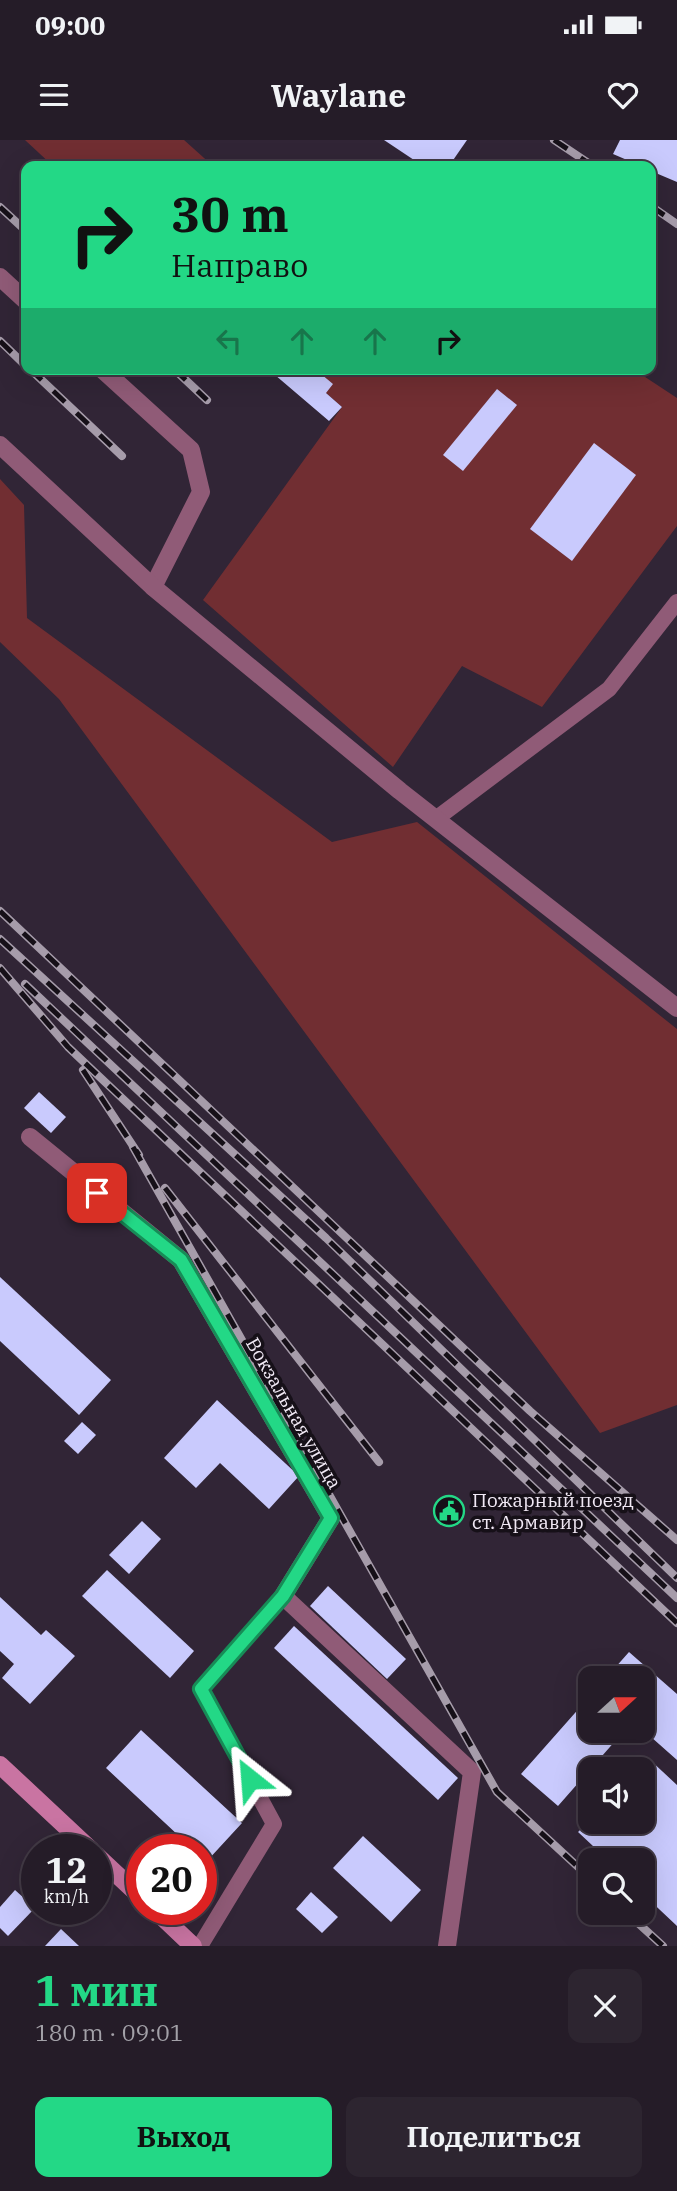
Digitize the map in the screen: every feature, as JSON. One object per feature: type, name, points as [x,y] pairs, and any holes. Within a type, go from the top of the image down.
[{"type":"main road","points":[[0,1765],[73,1834]]},
{"type":"main road","points":[[112,1870],[126,1883]]},
{"type":"main road","points":[[171,1925],[193,1946]]},
{"type":"street","points":[[0,277],[21,296]]},
{"type":"street","points":[[109,375],[191,450],[201,492],[153,587]]},
{"type":"street","points":[[0,445],[153,587],[400,791],[677,1008]]},
{"type":"street","name":"Вокзальная улица","points":[[30,1137],[181,1260],[331,1518],[283,1596]]},
{"type":"street","points":[[283,1596],[472,1772],[447,1946]]},
{"type":"lane","points":[[437,818],[609,689],[677,602]]},
{"type":"lane","points":[[200,1946],[274,1824],[201,1689],[283,1596]]},
{"type":"shaded area","points":[[25,140],[184,140],[207,161],[48,161]]},
{"type":"shaded area","points":[[318,375],[642,375],[677,398],[677,526],[542,707],[462,666],[393,767],[203,600],[342,407],[326,393]]},
{"type":"shaded area","points":[[0,479],[24,505],[27,618],[332,842],[417,822],[677,1029],[677,1405],[600,1433],[59,699],[0,642]]},
{"type":"building","points":[[384,140],[467,140],[452,161],[416,161]]},
{"type":"building","points":[[620,140],[677,140],[677,182],[656,173],[656,161],[629,161],[613,154]]},
{"type":"building","points":[[275,375],[322,375],[333,384],[326,393],[342,407],[329,421]]},
{"type":"building","points":[[497,389],[517,405],[463,471],[443,455]]},
{"type":"building","points":[[594,443],[636,475],[572,561],[530,529]]},
{"type":"building","points":[[39,1092],[66,1117],[51,1133],[24,1108]]},
{"type":"building","points":[[0,1277],[111,1380],[79,1415],[0,1341]]},
{"type":"building","points":[[217,1400],[299,1476],[269,1509],[220,1463],[196,1488],[164,1458]]},
{"type":"building","points":[[82,1422],[96,1435],[78,1454],[64,1441]]},
{"type":"building","points":[[142,1521],[161,1539],[129,1574],[109,1555]]},
{"type":"building","points":[[107,1570],[194,1651],[170,1678],[82,1596]]},
{"type":"building","points":[[328,1586],[406,1659],[387,1679],[310,1606]]},
{"type":"building","points":[[0,1597],[41,1635],[46,1630],[75,1656],[30,1704],[2,1678],[14,1664],[0,1651]]},
{"type":"building","points":[[294,1626],[458,1778],[438,1800],[274,1648]]},
{"type":"building","points":[[629,1652],[645,1666],[617,1666]]},
{"type":"building","points":[[655,1675],[677,1694],[677,1760],[655,1741]]},
{"type":"building","points":[[578,1710],[578,1743],[613,1743],[601,1757],[578,1757],[578,1783],[558,1806],[521,1774]]},
{"type":"building","points":[[141,1730],[242,1823],[217,1850],[217,1834],[177,1834],[106,1768]]},
{"type":"building","points":[[655,1765],[677,1785],[677,1926],[655,1905],[655,1848],[595,1848],[580,1834],[655,1834]]},
{"type":"building","points":[[363,1836],[421,1890],[391,1922],[333,1868]]},
{"type":"building","points":[[15,1890],[21,1895],[21,1923],[8,1936],[0,1928],[0,1907]]},
{"type":"building","points":[[311,1892],[338,1917],[322,1933],[296,1909]]},
{"type":"building","points":[[61,1929],[79,1946],[45,1946]]},
{"type":"railway","points":[[554,140],[586,161]]},
{"type":"railway","points":[[0,207],[21,226]]},
{"type":"railway","points":[[656,209],[677,224]]},
{"type":"railway","points":[[0,341],[21,361]]},
{"type":"railway","points":[[36,375],[122,456]]},
{"type":"railway","points":[[180,375],[207,400]]},
{"type":"railway","points":[[0,911],[530,1411],[677,1540]]},
{"type":"railway","points":[[0,939],[326,1238],[677,1578]]},
{"type":"railway","points":[[0,968],[68,1047],[677,1623]]},
{"type":"railway","points":[[25,984],[677,1598]]},
{"type":"railway","points":[[83,1070],[139,1155]]},
{"type":"railway","points":[[133,1147],[497,1792],[578,1867]]},
{"type":"railway","points":[[165,1188],[379,1462]]},
{"type":"railway","points":[[640,1925],[663,1946]]},
{"type":"place","name":"Пожарный поезд ст. Армавир","points":[[449,1511]]},
{"type":"route","points":[[97,1193],[181,1260],[331,1518],[283,1596],[201,1689],[250,1779]]}]
